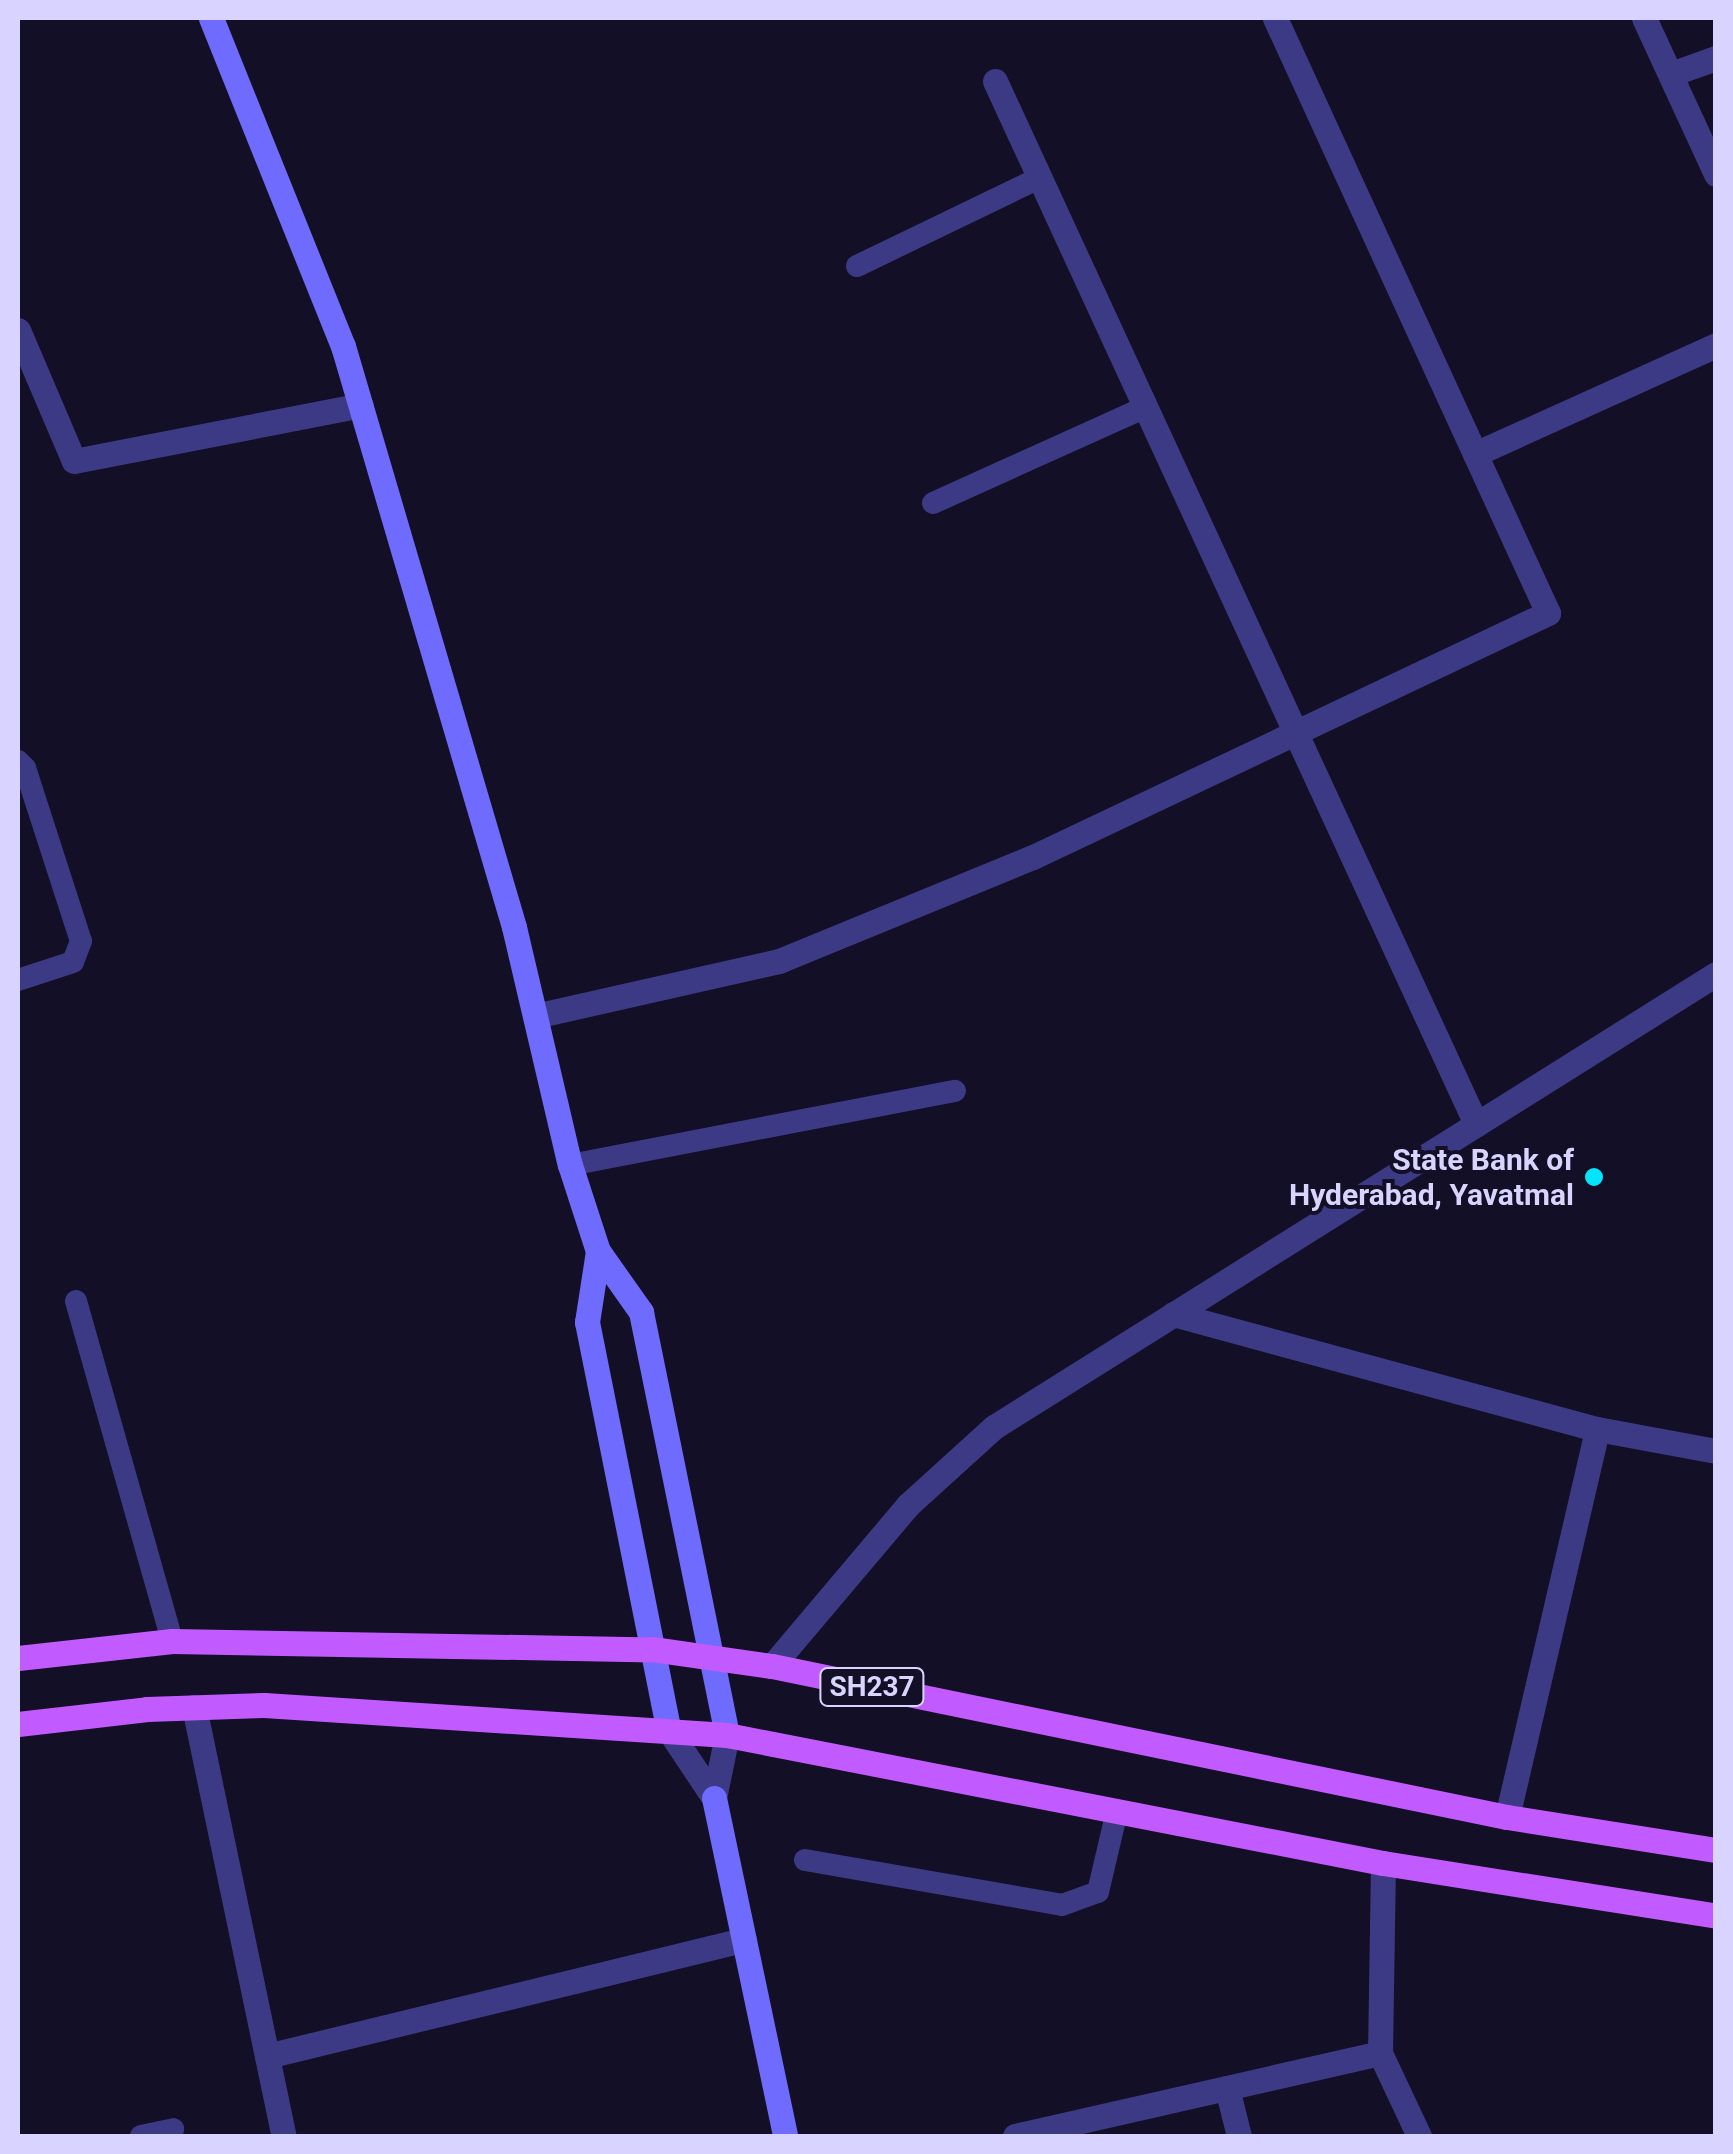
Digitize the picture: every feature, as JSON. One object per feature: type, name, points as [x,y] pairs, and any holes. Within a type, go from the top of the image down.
[{"type":"main road","points":[[211,18],[344,346],[535,1016],[570,1166],[598,1252],[641,1312],[727,1735]]},
{"type":"main road","points":[[598,1252],[587,1322],[668,1729]]},
{"type":"main road","name":"SH237","points":[[18,1658],[172,1642],[652,1649],[772,1666],[1507,1816],[1716,1850]]},
{"type":"main road","name":"SH237","points":[[18,1724],[194,1707],[727,1735],[1384,1863],[1716,1916]]},
{"type":"main road","points":[[714,1798],[785,2136]]},
{"type":"street","points":[[535,1016],[779,961],[1033,856],[1293,738],[1548,613],[1275,18]]},
{"type":"street","points":[[1644,18],[1716,174]]},
{"type":"street","points":[[1671,74],[1716,58]]},
{"type":"street","points":[[995,80],[1293,738],[1476,1124]]},
{"type":"street","points":[[18,330],[74,461],[361,405]]},
{"type":"street","points":[[1475,454],[1716,345]]},
{"type":"street","points":[[772,1666],[908,1505],[994,1427],[1716,974]]},
{"type":"street","points":[[1174,1314],[1598,1429],[1716,1451]]},
{"type":"street","points":[[1507,1816],[1598,1429]]},
{"type":"street","points":[[194,1707],[284,2136]]},
{"type":"street","points":[[668,1729],[714,1798]]},
{"type":"street","points":[[714,1798],[727,1735]]},
{"type":"street","points":[[1384,1863],[1380,2053],[1419,2136]]},
{"type":"street","points":[[266,2056],[744,1940]]},
{"type":"street","points":[[1015,2136],[1380,2053]]},
{"type":"street","points":[[1227,2088],[1239,2136]]},
{"type":"lane","points":[[857,266],[1039,178]]},
{"type":"lane","points":[[932,502],[1143,408]]},
{"type":"lane","points":[[18,761],[26,768],[81,941],[73,962],[18,980]]},
{"type":"lane","points":[[570,1166],[955,1090]]},
{"type":"lane","points":[[76,1301],[172,1642]]},
{"type":"lane","points":[[805,1860],[1062,1905],[1098,1892],[1117,1811]]},
{"type":"lane","points":[[140,2136],[174,2129]]},
{"type":"place","name":"State Bank of Hyderabad, Yavatmal","points":[[1594,1177]]}]
